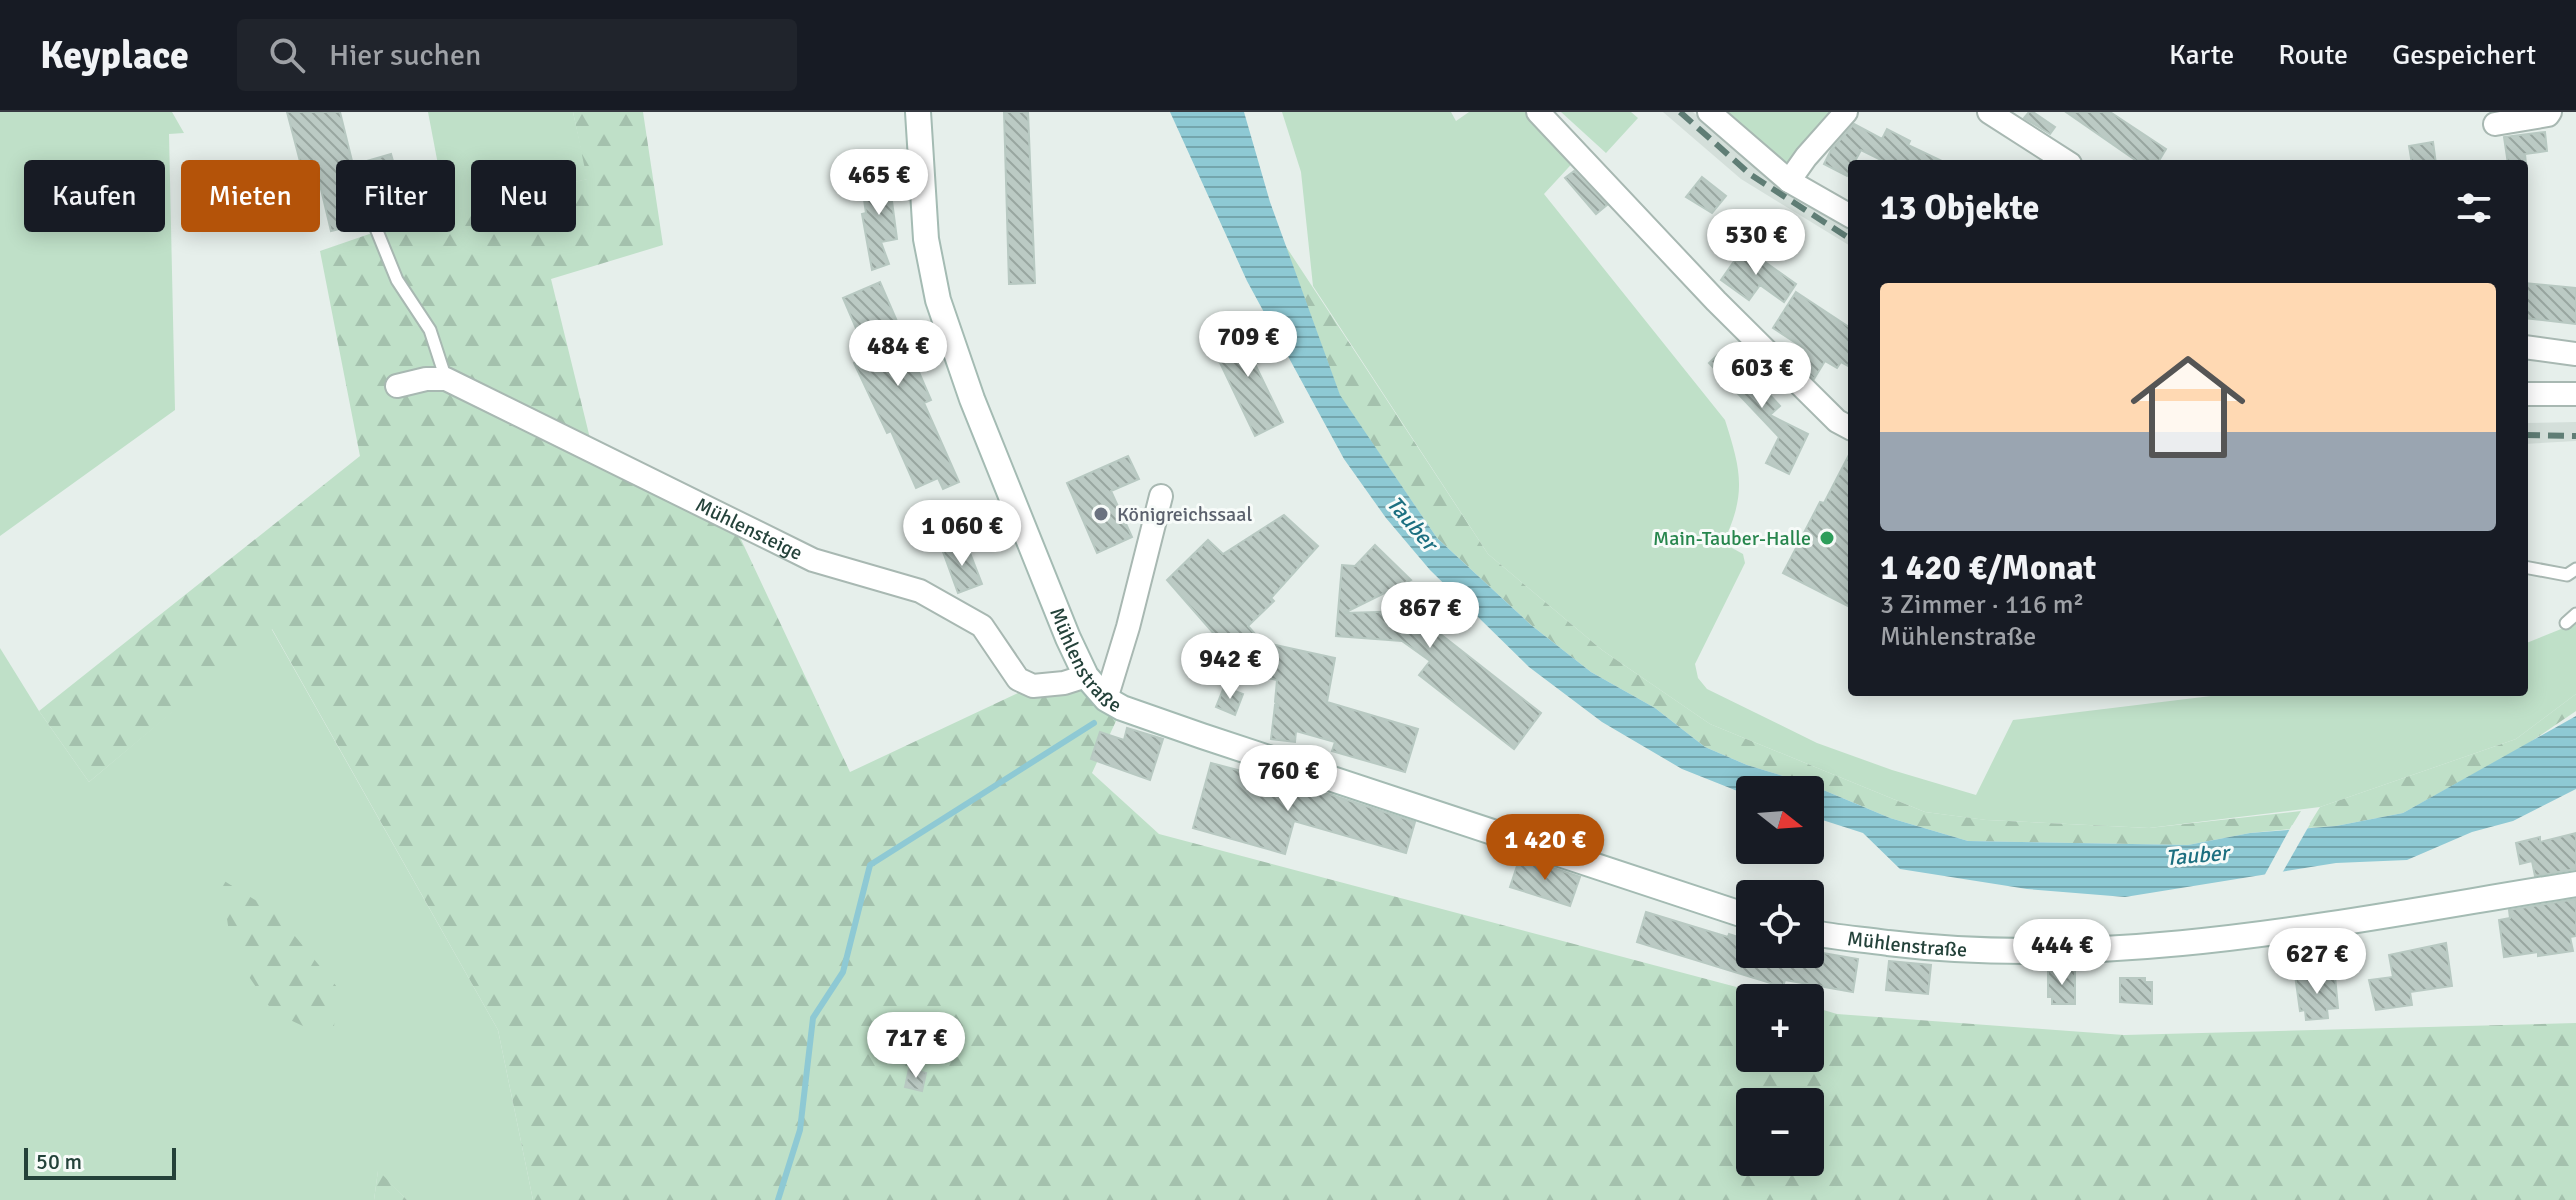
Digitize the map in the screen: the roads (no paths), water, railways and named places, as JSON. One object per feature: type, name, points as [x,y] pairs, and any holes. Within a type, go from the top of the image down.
[{"type":"main road","name":"Mühlenstraße","points":[[918,112],[926,239],[938,300],[972,399],[1051,596],[1086,676],[1106,699],[1122,708],[1330,780],[1736,912]]},
{"type":"main road","name":"Mühlenstraße","points":[[1824,934],[1938,949],[2052,952],[2188,942],[2305,927],[2576,884]]},
{"type":"street","points":[[1538,112],[1716,301],[1837,421],[1848,427]]},
{"type":"street","points":[[1709,112],[1789,181],[1848,215]]},
{"type":"street","points":[[1789,181],[1846,112]]},
{"type":"street","points":[[1989,112],[2064,160]]},
{"type":"street","points":[[2495,124],[2548,115],[2550,112]]},
{"type":"street","points":[[2528,348],[2576,354]]},
{"type":"street","points":[[397,386],[426,379],[446,379]]},
{"type":"street","name":"Mühlensteige","points":[[446,379],[813,560],[920,591],[982,626],[1018,679],[1033,686],[1064,683],[1086,676]]},
{"type":"street","points":[[2528,394],[2576,394]]},
{"type":"street","points":[[1106,699],[1128,627],[1161,496]]},
{"type":"lane","points":[[377,232],[397,280],[430,330],[446,379]]},
{"type":"lane","points":[[2528,568],[2567,575],[2576,569]]},
{"type":"lane","points":[[2566,623],[2576,614]]},
{"type":"water","name":"Tauber","points":[[1170,112],[1244,112],[1270,202],[1340,395],[1437,538],[1531,625],[1591,672],[1655,708],[1705,747],[1783,776],[1736,776],[1736,790],[1682,769],[1602,722],[1529,667],[1430,570],[1386,518],[1344,459],[1247,281]]},
{"type":"water","name":"Tauber","points":[[2576,716],[2576,789],[2513,821],[2472,832],[2407,860],[2336,863],[2125,897],[2027,889],[1900,869],[1863,833],[1824,820],[1824,790],[1890,818],[1968,841],[2188,845],[2250,833],[2336,826],[2403,813]]},
{"type":"waterway","points":[[778,1200],[800,1130],[813,1018],[843,972],[870,865],[1094,723]]},
{"type":"railway","points":[[1680,112],[1751,175],[1848,237]]},
{"type":"railway","points":[[2528,435],[2576,436]]},
{"type":"place","name":"Königreichssaal","points":[[1101,514]]},
{"type":"place","name":"Main-Tauber-Halle","points":[[1827,538]]}]
